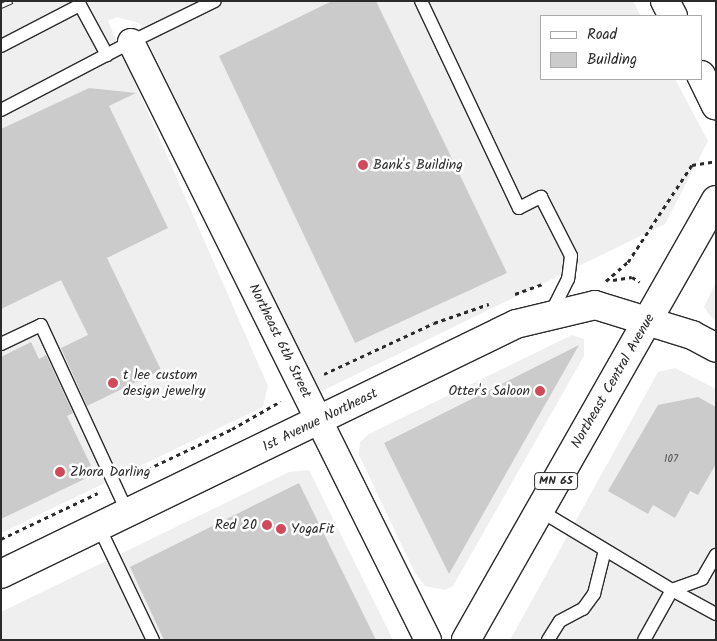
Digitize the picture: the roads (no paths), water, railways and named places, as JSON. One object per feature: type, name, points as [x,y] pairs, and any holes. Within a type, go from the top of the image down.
[{"type":"main road","points":[[665,1],[672,15]]},
{"type":"main road","points":[[702,77],[716,106]]},
{"type":"main road","name":"Northeast Central Avenue","points":[[466,640],[716,200]]},
{"type":"main road","name":"1st Avenue Northeast","points":[[1,574],[320,421],[516,324],[595,305],[692,335],[716,348]]},
{"type":"street","name":"Northeast 6th Street","points":[[131,42],[428,640]]},
{"type":"lane","points":[[1,110],[131,42],[215,1]]},
{"type":"lane","points":[[421,1],[519,208],[540,197],[571,256],[568,278],[550,315]]},
{"type":"lane","points":[[1,46],[80,5],[107,55]]},
{"type":"lane","points":[[1,344],[41,324],[128,513]]},
{"type":"lane","points":[[539,510],[672,590],[716,614]]},
{"type":"lane","points":[[99,527],[153,640]]},
{"type":"lane","points":[[548,640],[560,621],[583,609],[594,594],[605,550]]},
{"type":"lane","points":[[644,640],[672,590],[702,579],[716,555]]},
{"type":"railway","points":[[1,6],[12,1]]},
{"type":"place","name":"Bank's Building","points":[[363,165]]},
{"type":"place","name":"t lee custom design jewelry","points":[[113,383]]},
{"type":"place","name":"Otter's Saloon","points":[[540,391]]},
{"type":"place","name":"Zhora Darling","points":[[60,472]]},
{"type":"place","name":"Red 20","points":[[267,525]]},
{"type":"place","name":"YogaFit","points":[[281,529]]}]
